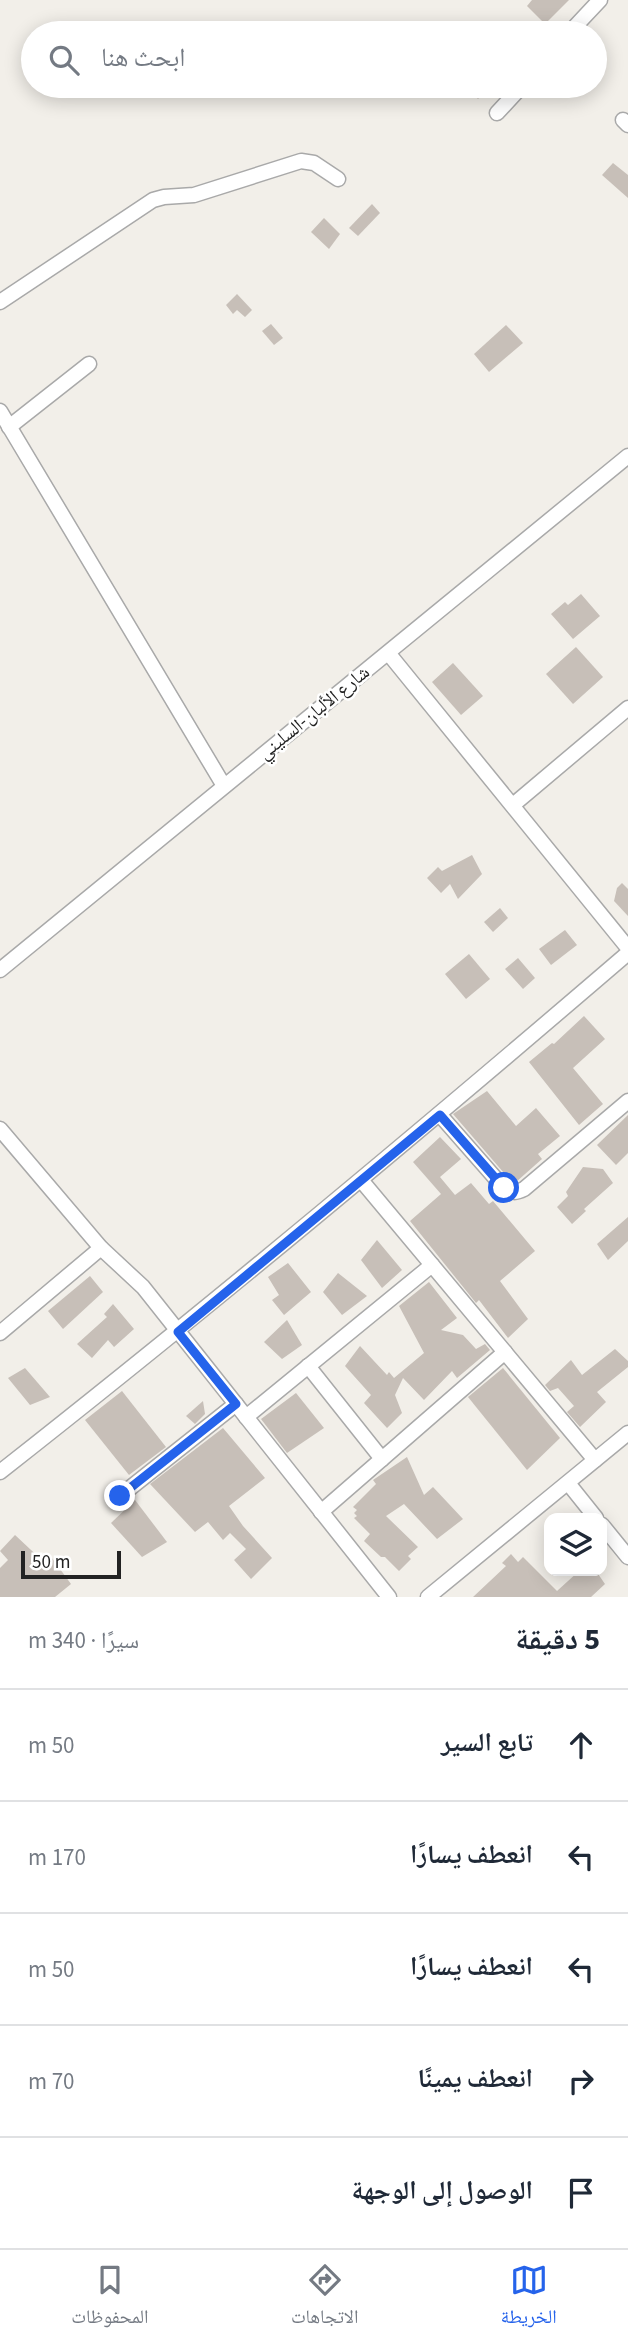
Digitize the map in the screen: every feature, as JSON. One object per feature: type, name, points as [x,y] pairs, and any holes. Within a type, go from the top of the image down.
[{"type":"street","points":[[580,21],[600,0]]},
{"type":"street","points":[[497,113],[511,98]]},
{"type":"street","points":[[0,302],[153,200],[194,195],[302,161],[314,163],[338,179]]},
{"type":"street","points":[[9,427],[89,364]]},
{"type":"street","points":[[0,411],[224,786]]},
{"type":"street","name":"شارع الألبان-السليني","points":[[0,970],[628,456]]},
{"type":"street","points":[[389,654],[628,948]]},
{"type":"street","points":[[513,805],[628,708]]},
{"type":"street","points":[[0,1472],[178,1332],[440,1115],[628,953]]},
{"type":"street","points":[[440,1115],[504,1188],[517,1192],[524,1189],[628,1101]]},
{"type":"street","points":[[0,1129],[101,1248],[143,1287],[390,1597]]},
{"type":"street","points":[[361,1180],[595,1460]]},
{"type":"street","points":[[0,1333],[101,1248]]},
{"type":"street","points":[[246,1417],[432,1265]]},
{"type":"street","points":[[321,1511],[505,1352]]},
{"type":"street","points":[[308,1366],[382,1459]]},
{"type":"street","points":[[120,1496],[236,1404]]},
{"type":"street","points":[[428,1597],[628,1433]]},
{"type":"street","points":[[568,1483],[592,1513]]},
{"type":"street","points":[[607,1531],[628,1557]]},
{"type":"building","points":[[532,0],[569,0],[548,21],[542,21],[527,6]]},
{"type":"building","points":[[613,163],[628,175],[628,198],[602,175]]},
{"type":"building","points":[[372,204],[380,213],[358,236],[349,228]]},
{"type":"building","points":[[324,218],[340,234],[329,249],[311,232]]},
{"type":"building","points":[[237,294],[252,310],[245,317],[237,310],[233,314],[226,305]]},
{"type":"building","points":[[271,324],[283,338],[274,345],[262,331]]},
{"type":"building","points":[[506,325],[523,343],[489,372],[474,354]]},
{"type":"building","points":[[581,594],[600,616],[573,639],[551,614],[565,602],[568,605]]},
{"type":"building","points":[[576,647],[603,677],[573,704],[546,674]]},
{"type":"building","points":[[453,663],[483,696],[461,715],[432,682]]},
{"type":"building","points":[[472,855],[482,874],[458,899],[450,884],[441,893],[427,878],[438,867],[442,871]]},
{"type":"building","points":[[622,883],[628,889],[628,916],[614,901],[617,888]]},
{"type":"building","points":[[500,908],[508,918],[493,932],[484,922]]},
{"type":"building","points":[[565,930],[577,945],[551,965],[539,949]]},
{"type":"building","points":[[469,954],[490,979],[466,999],[445,974]]},
{"type":"building","points":[[518,958],[535,978],[523,989],[505,969]]},
{"type":"building","points":[[584,1016],[605,1039],[573,1068],[603,1104],[579,1125],[529,1062],[554,1044]]},
{"type":"building","points":[[487,1091],[516,1126],[536,1108],[560,1136],[538,1154],[542,1159],[516,1182],[510,1180],[453,1114]]},
{"type":"building","points":[[628,1115],[628,1153],[616,1165],[597,1145]]},
{"type":"building","points":[[440,1137],[461,1159],[440,1177],[455,1195],[471,1183],[489,1204],[493,1201],[535,1251],[500,1281],[528,1319],[508,1338],[479,1300],[476,1303],[410,1221],[441,1194],[413,1162]]},
{"type":"building","points":[[583,1167],[603,1169],[613,1183],[584,1209],[586,1211],[572,1224],[557,1207],[568,1196],[566,1192]]},
{"type":"building","points":[[628,1217],[628,1241],[608,1260],[597,1244]]},
{"type":"building","points":[[377,1240],[402,1270],[382,1288],[361,1260]]},
{"type":"building","points":[[288,1263],[311,1292],[284,1315],[272,1300],[279,1295],[268,1277]]},
{"type":"building","points":[[338,1273],[367,1296],[342,1315],[323,1292]]},
{"type":"building","points":[[90,1276],[103,1292],[63,1329],[48,1311]]},
{"type":"building","points":[[429,1282],[457,1318],[441,1330],[463,1335],[476,1349],[485,1344],[490,1350],[457,1378],[452,1371],[424,1400],[403,1378],[395,1395],[402,1413],[387,1428],[364,1403],[371,1395],[345,1366],[360,1346],[387,1375],[389,1372],[394,1378],[424,1353],[399,1306]]},
{"type":"building","points":[[113,1304],[134,1329],[114,1347],[108,1340],[92,1358],[77,1344],[107,1317],[104,1314]]},
{"type":"building","points":[[287,1320],[302,1345],[282,1359],[264,1342]]},
{"type":"building","points":[[615,1349],[628,1361],[628,1367],[597,1392],[606,1402],[580,1427],[567,1412],[574,1406],[558,1388],[550,1391],[545,1385],[571,1360],[582,1375]]},
{"type":"building","points":[[25,1368],[50,1397],[30,1405],[8,1378]]},
{"type":"building","points":[[503,1368],[560,1438],[527,1470],[468,1397]]},
{"type":"building","points":[[122,1391],[166,1447],[129,1475],[85,1420]]},
{"type":"building","points":[[296,1393],[324,1428],[287,1453],[261,1419]]},
{"type":"building","points":[[203,1401],[205,1414],[195,1424],[186,1416]]},
{"type":"building","points":[[223,1428],[265,1478],[229,1506],[272,1558],[251,1579],[234,1560],[246,1549],[230,1533],[223,1540],[208,1522],[195,1532],[150,1484]]},
{"type":"building","points":[[407,1457],[424,1495],[433,1487],[463,1519],[437,1539],[404,1504],[386,1516],[418,1547],[408,1556],[411,1559],[399,1571],[364,1541],[370,1534],[354,1518],[357,1516],[354,1513],[357,1510],[353,1507],[376,1484],[373,1480]]},
{"type":"building","points":[[135,1500],[167,1542],[142,1557],[111,1523]]},
{"type":"building","points":[[15,1535],[46,1564],[52,1558],[71,1584],[55,1597],[0,1597],[0,1568],[8,1560],[0,1551]]},
{"type":"building","points":[[511,1554],[518,1562],[523,1557],[557,1591],[574,1576],[599,1576],[605,1584],[591,1597],[473,1597],[506,1566],[502,1563]]},
{"type":"route","points":[[120,1496],[236,1404],[178,1332],[440,1115],[504,1188]]}]
